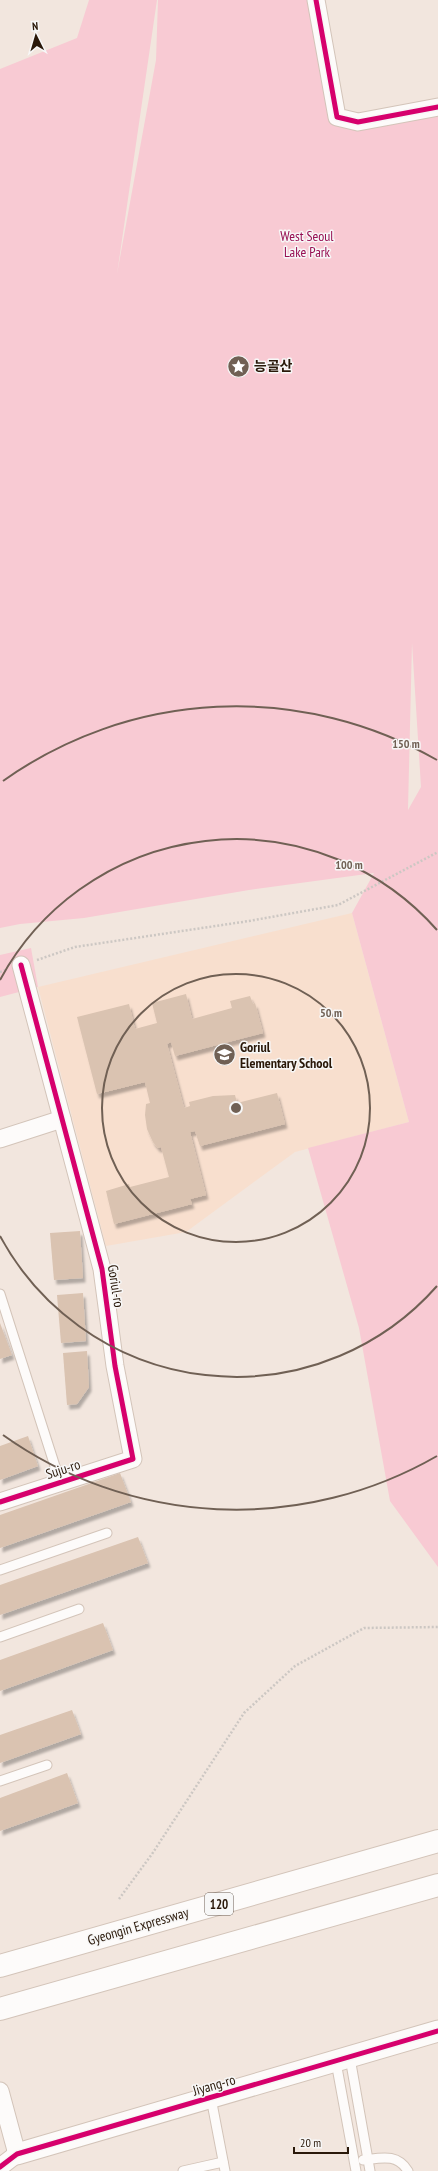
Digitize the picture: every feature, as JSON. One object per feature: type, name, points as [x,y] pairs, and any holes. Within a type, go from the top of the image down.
[{"type":"highway","name":"Gyeongin Expressway","points":[[0,1966],[438,1841]]},
{"type":"highway","points":[[0,2009],[438,1885]]},
{"type":"street","points":[[316,0],[337,117],[358,122],[438,107]]},
{"type":"street","name":"Goriul-ro","points":[[21,965],[102,1269],[115,1366],[132,1459]]},
{"type":"street","points":[[0,1139],[62,1119]]},
{"type":"street","name":"Suju-ro","points":[[0,1502],[132,1459]]},
{"type":"street","name":"Jiyang-ro","points":[[0,2167],[17,2154],[438,2031]]},
{"type":"street","points":[[0,2092],[17,2154]]},
{"type":"lane","points":[[0,1294],[60,1482]]},
{"type":"lane","points":[[0,1570],[107,1533]]},
{"type":"lane","points":[[0,1637],[79,1609]]},
{"type":"lane","points":[[0,1781],[47,1765]]},
{"type":"lane","points":[[343,2060],[370,2171]]},
{"type":"lane","points":[[343,2060],[355,2166],[368,2160],[386,2157],[397,2159],[404,2164],[408,2171]]},
{"type":"lane","points":[[183,2171],[224,2167],[211,2098]]},
{"type":"path","points":[[0,972],[75,947],[249,921],[338,905],[438,852]]},
{"type":"path","points":[[119,1899],[152,1854],[244,1713],[295,1666],[364,1628],[438,1627]]},
{"type":"shaded area","name":"Goriul Elementary School","points":[[352,913],[409,1122],[295,1152],[186,1232],[106,1246],[38,987]]},
{"type":"green space","name":"West Seoul Lake Park","points":[[89,0],[157,0],[117,274],[156,60],[158,0],[316,0],[337,117],[438,107],[438,1567],[390,1501],[359,1328],[308,1148],[409,1122],[352,913],[374,873],[249,890],[84,918],[20,924],[0,928],[0,69],[77,38]],"holes":[[[412,643],[421,787],[408,810]]]},
{"type":"green space","points":[[31,948],[38,987],[0,997],[0,955]]},
{"type":"building","points":[[186,994],[192,1019],[232,1008],[230,1001],[250,996],[253,1004],[255,1003],[263,1033],[175,1056],[171,1042],[167,1044],[184,1108],[190,1106],[189,1102],[213,1096],[235,1095],[237,1103],[277,1093],[285,1124],[200,1146],[195,1131],[190,1132],[206,1195],[190,1199],[192,1204],[114,1224],[106,1191],[129,1184],[130,1187],[169,1177],[161,1147],[158,1148],[153,1142],[147,1129],[145,1115],[146,1104],[150,1103],[145,1082],[97,1094],[77,1017],[129,1004],[135,1029],[157,1023],[152,1003]]},
{"type":"building","points":[[80,1231],[83,1278],[54,1280],[50,1233]]},
{"type":"building","points":[[83,1293],[86,1341],[61,1343],[57,1295]]},
{"type":"building","points":[[0,1323],[12,1355],[0,1359]]},
{"type":"building","points":[[87,1351],[89,1387],[77,1404],[67,1405],[63,1353]]},
{"type":"building","points":[[28,1436],[38,1466],[0,1480],[0,1446]]},
{"type":"building","points":[[120,1473],[131,1502],[0,1548],[0,1515]]},
{"type":"building","points":[[138,1537],[148,1563],[0,1615],[0,1585]]},
{"type":"building","points":[[103,1623],[113,1650],[0,1691],[0,1660]]},
{"type":"building","points":[[72,1710],[81,1734],[0,1763],[0,1735]]},
{"type":"building","points":[[67,1773],[78,1803],[0,1831],[0,1798]]},
{"type":"cycle path","points":[[316,0],[337,117],[358,122],[438,107]]},
{"type":"cycle path","points":[[0,1502],[133,1459],[115,1366],[102,1269],[21,965]]},
{"type":"cycle path","points":[[0,2167],[17,2154],[438,2031]]},
{"type":"place","name":"능골산","points":[[239,366]]},
{"type":"place","name":"Goriul Elementary School","points":[[224,1055]]}]
